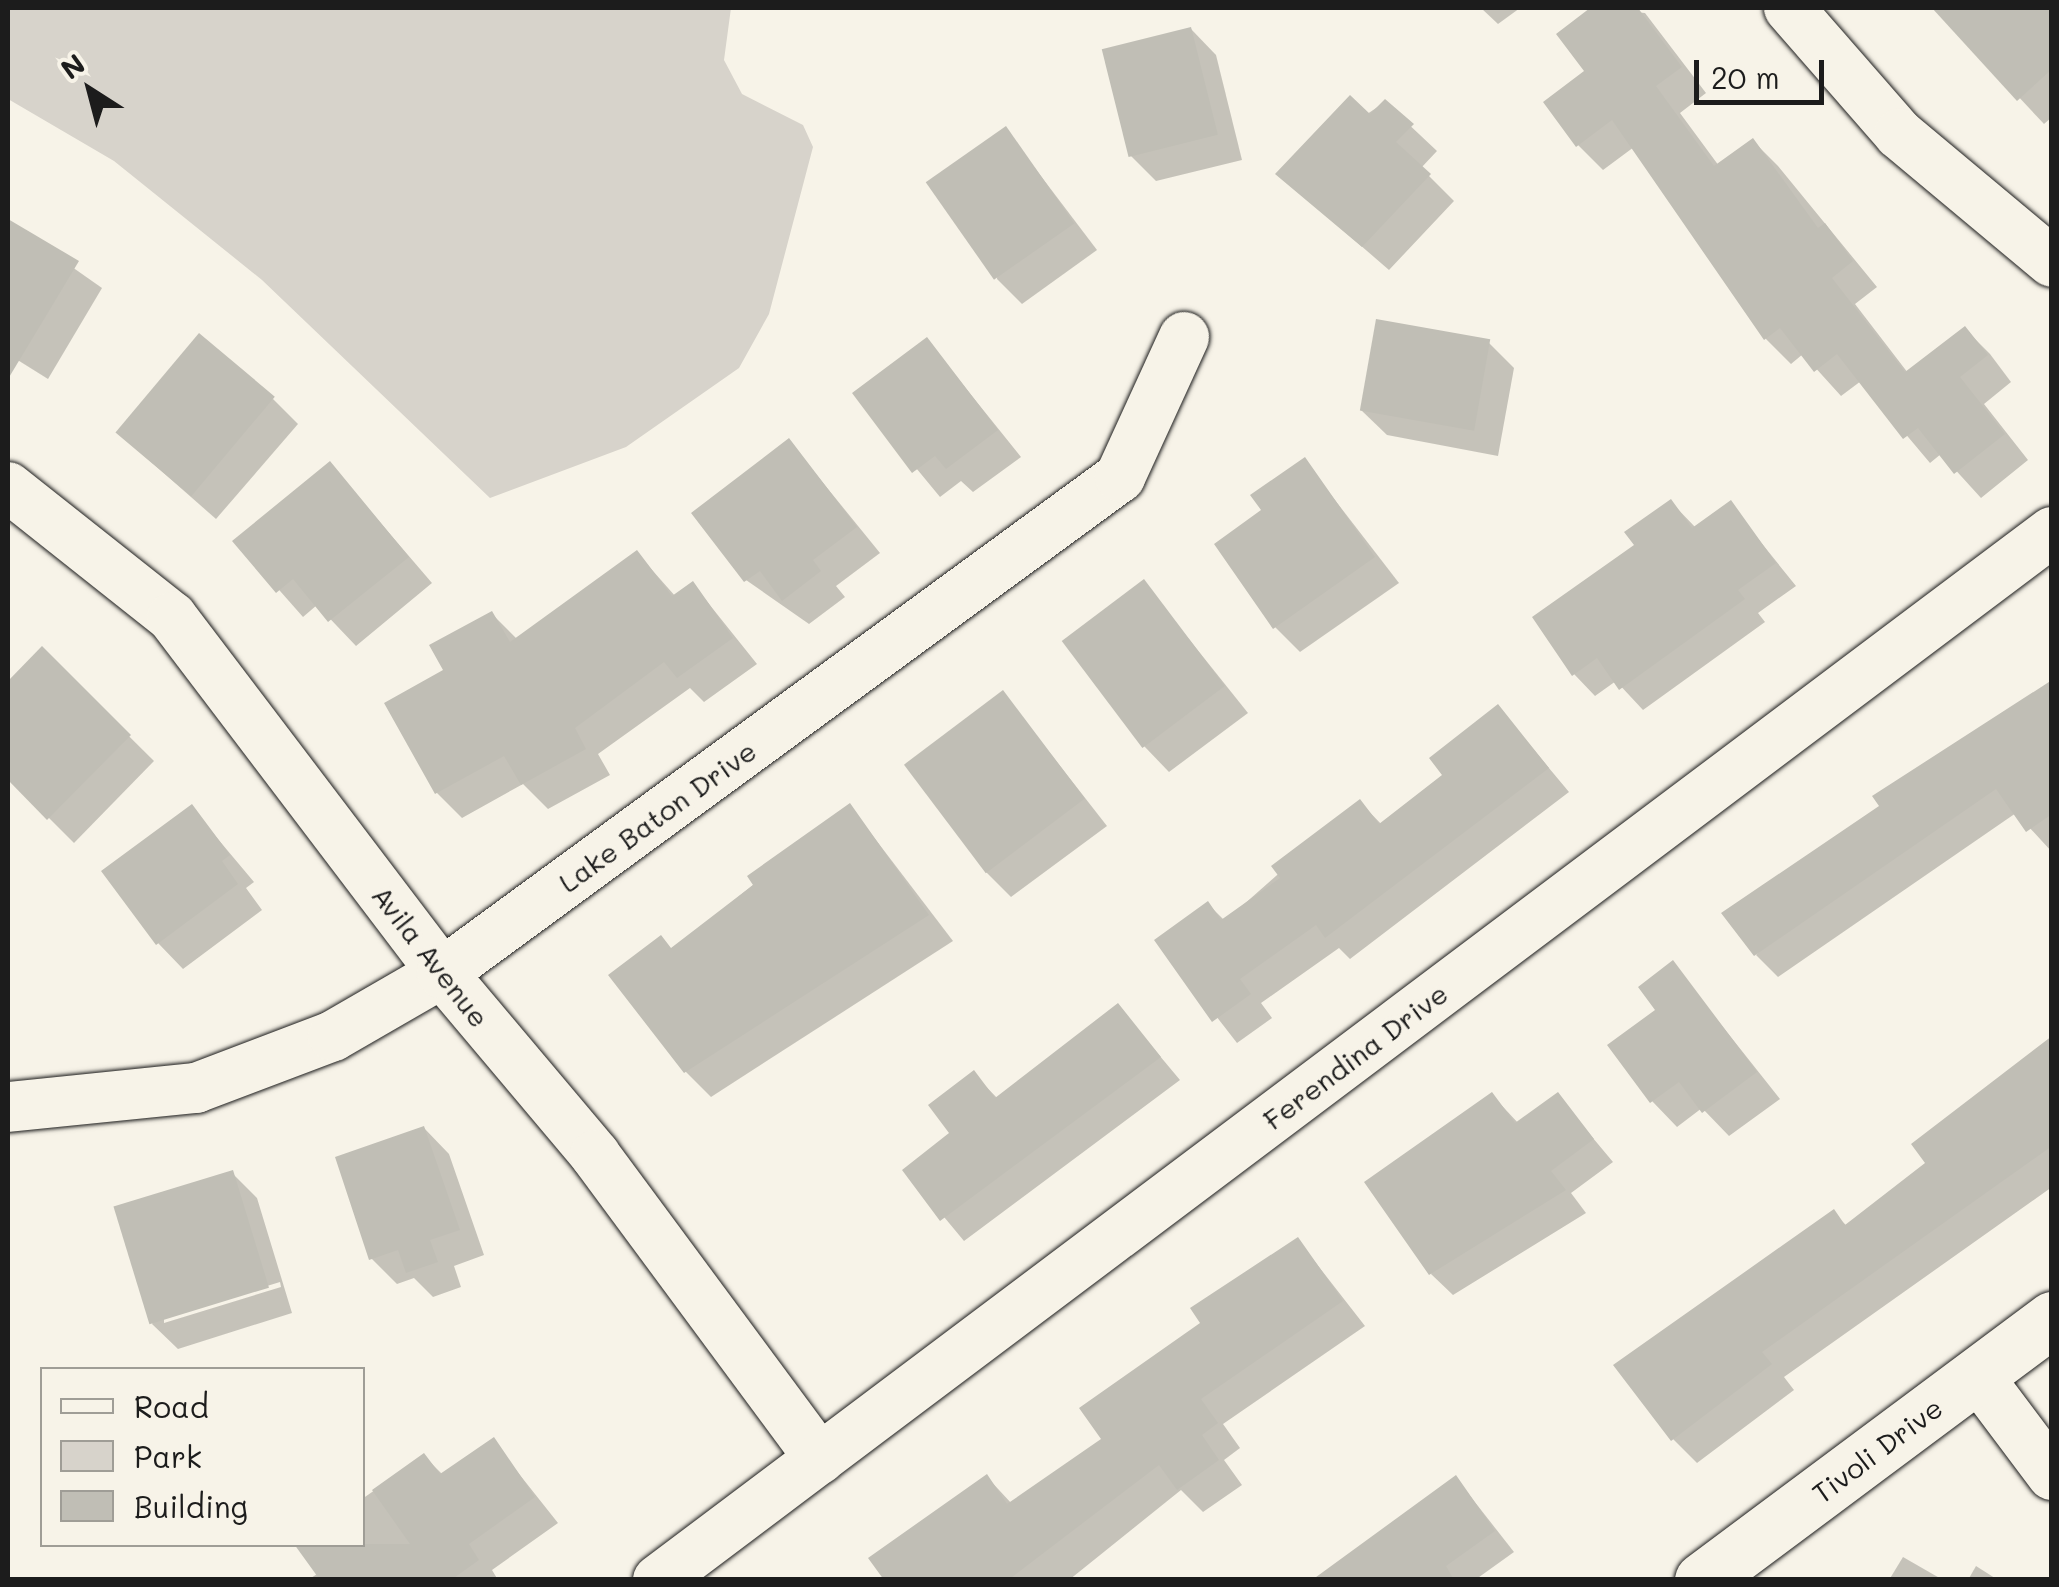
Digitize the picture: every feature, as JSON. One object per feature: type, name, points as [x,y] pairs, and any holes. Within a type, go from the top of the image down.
[{"type":"street","points":[[1789,8],[1899,134],[2052,262]]},
{"type":"street","name":"Lake Baton Drive","points":[[8,1107],[196,1088],[333,1036],[442,973],[1120,477],[1184,337]]},
{"type":"street","name":"Avila Avenue","points":[[8,487],[172,617],[442,973],[595,1154],[820,1459]]},
{"type":"street","name":"Ferendina Drive","points":[[658,1580],[2052,532]]},
{"type":"street","name":"Tivoli Drive","points":[[1702,1580],[2052,1320]]},
{"type":"street","points":[[1977,1375],[2052,1475]]},
{"type":"green space","points":[[8,8],[731,8],[724,60],[742,94],[803,125],[813,147],[769,314],[739,368],[626,447],[490,498],[262,280],[114,161],[8,99]]},
{"type":"building","points":[[1590,8],[1638,8],[1682,67],[1656,86],[1714,166],[1753,138],[1818,228],[1825,223],[1853,261],[1832,278],[1905,372],[1965,326],[1988,355],[1960,377],[2005,434],[1954,474],[1918,428],[1903,439],[1837,354],[1814,372],[1780,328],[1764,340],[1612,120],[1576,147],[1543,102],[1584,71],[1556,34]]},
{"type":"building","points":[[1932,8],[2052,8],[2052,69],[2017,101]]},
{"type":"building","points":[[1191,27],[1218,135],[1129,157],[1102,49]]},
{"type":"building","points":[[1350,95],[1370,114],[1385,99],[1414,124],[1396,142],[1431,174],[1362,247],[1275,174]]},
{"type":"building","points":[[1006,126],[1074,223],[994,280],[926,182]]},
{"type":"building","points":[[8,219],[79,261],[8,379]]},
{"type":"building","points":[[1376,319],[1490,339],[1474,431],[1360,411]]},
{"type":"building","points":[[199,333],[275,397],[191,496],[115,433]]},
{"type":"building","points":[[927,337],[998,430],[946,469],[935,456],[912,473],[852,393]]},
{"type":"building","points":[[789,438],[857,527],[813,560],[821,571],[782,601],[760,571],[744,582],[691,513]]},
{"type":"building","points":[[1305,457],[1375,557],[1273,629],[1214,544],[1261,510],[1250,495]]},
{"type":"building","points":[[330,461],[409,557],[328,622],[293,579],[276,593],[232,541]]},
{"type":"building","points":[[1671,499],[1692,528],[1731,500],[1776,563],[1738,590],[1745,599],[1619,690],[1597,658],[1572,676],[1532,617],[1634,545],[1624,532]]},
{"type":"building","points":[[637,550],[672,596],[693,581],[733,638],[677,678],[664,662],[575,728],[586,749],[521,785],[504,756],[435,794],[384,703],[443,670],[429,645],[492,611],[510,642]]},
{"type":"building","points":[[1144,579],[1225,686],[1142,748],[1062,641]]},
{"type":"building","points":[[42,646],[131,735],[47,820],[8,780],[8,681]]},
{"type":"building","points":[[2052,680],[2052,814],[2026,832],[1996,789],[1754,956],[1721,913],[1879,806],[1872,796]]},
{"type":"building","points":[[1003,690],[1085,799],[986,873],[904,765]]},
{"type":"building","points":[[1498,704],[1549,768],[1325,938],[1316,925],[1240,979],[1251,994],[1212,1022],[1154,940],[1208,901],[1221,920],[1280,878],[1271,866],[1360,799],[1379,824],[1442,775],[1429,758]]},
{"type":"building","points":[[850,803],[929,915],[684,1073],[608,975],[661,935],[671,948],[753,885],[747,876]]},
{"type":"building","points":[[192,804],[230,855],[222,861],[238,884],[156,945],[101,871]]},
{"type":"building","points":[[1673,960],[1757,1072],[1702,1113],[1679,1082],[1650,1103],[1607,1045],[1655,1010],[1638,987]]},
{"type":"building","points":[[1118,1003],[1161,1057],[940,1221],[902,1170],[949,1133],[928,1105],[974,1070],[995,1098]]},
{"type":"building","points":[[2052,1036],[2052,1146],[1762,1352],[1772,1364],[1671,1441],[1613,1365],[1834,1209],[1845,1225],[1925,1163],[1911,1144]]},
{"type":"building","points":[[1492,1092],[1515,1123],[1558,1092],[1594,1139],[1551,1171],[1566,1190],[1429,1275],[1364,1182]]},
{"type":"building","points":[[424,1126],[460,1230],[430,1240],[438,1262],[406,1273],[398,1250],[369,1260],[335,1157]]},
{"type":"building","points":[[233,1170],[269,1288],[149,1324],[113,1207]]},
{"type":"building","points":[[1298,1237],[1343,1301],[1201,1399],[1218,1423],[1202,1435],[1219,1460],[1177,1490],[1159,1465],[1008,1580],[884,1580],[868,1558],[987,1474],[1007,1504],[1101,1439],[1079,1408],[1200,1323],[1190,1308]]},
{"type":"building","points":[[494,1437],[535,1497],[469,1544],[479,1560],[451,1580],[320,1580],[296,1547],[410,1544],[372,1490],[424,1453],[440,1474]]},
{"type":"building","points":[[1456,1475],[1495,1531],[1446,1566],[1454,1580],[1312,1580]]}]
